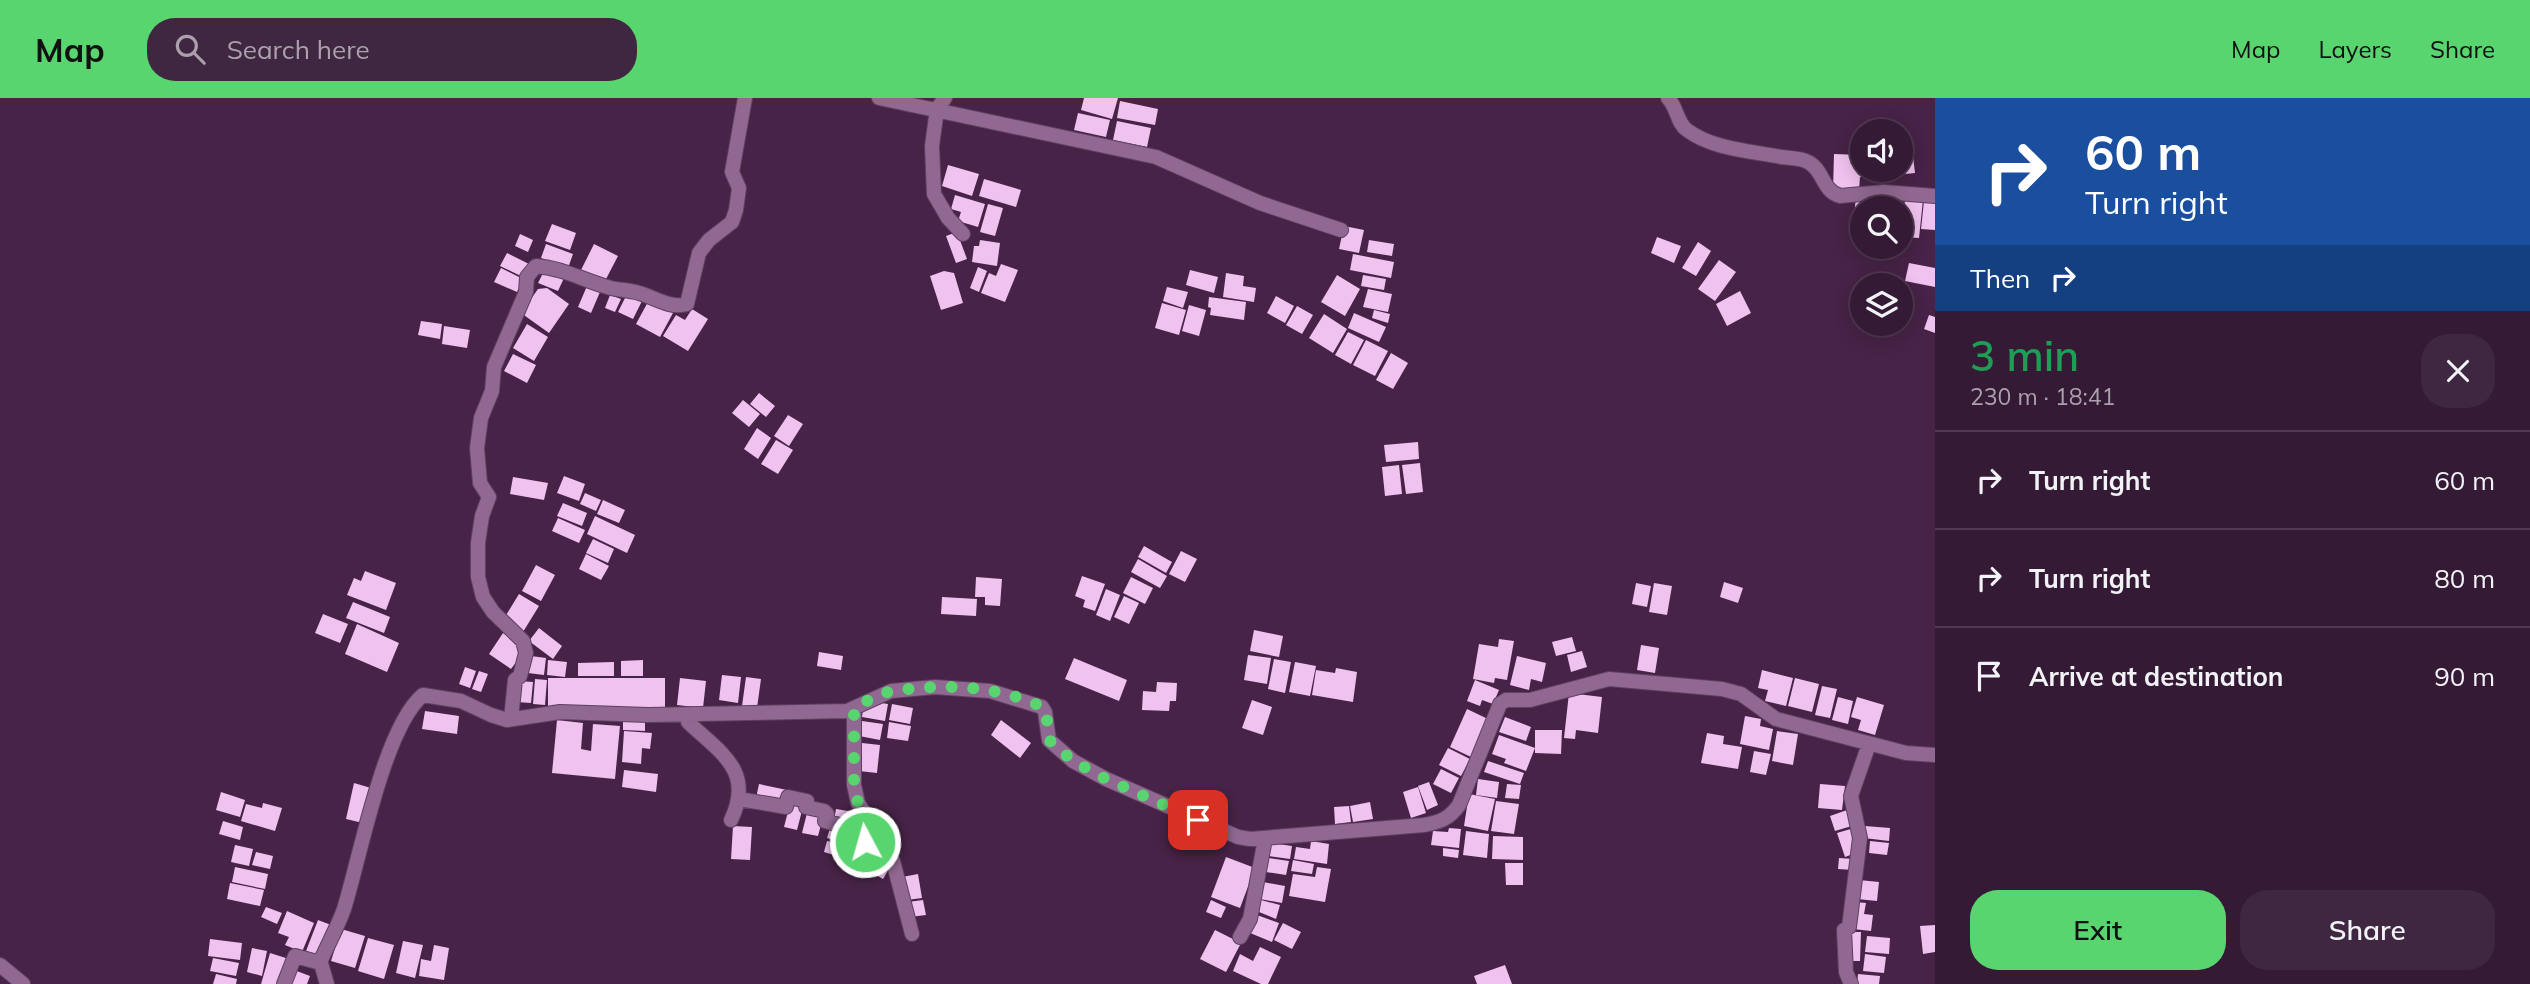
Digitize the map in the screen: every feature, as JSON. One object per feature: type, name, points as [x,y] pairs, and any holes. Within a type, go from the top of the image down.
[{"type":"street","points":[[511,719],[515,680],[520,676],[526,653],[523,641],[493,612],[483,597],[478,577],[480,529],[489,497],[480,483],[477,449],[481,418],[492,391],[494,368],[526,292],[527,277],[536,266],[556,267],[611,288],[640,293],[654,300],[680,306],[687,304],[699,253],[709,240],[732,222],[736,210],[739,188],[732,172],[745,98]]},
{"type":"street","points":[[879,98],[941,104],[1156,157],[1260,203],[1341,230]]},
{"type":"street","points":[[1668,98],[1685,129],[1730,147],[1808,162],[1821,173],[1828,190],[1833,194],[1840,196],[1884,192],[1935,196]]},
{"type":"street","points":[[941,104],[932,146],[934,194],[948,218],[963,234]]},
{"type":"street","points":[[327,984],[320,960],[343,913],[391,746],[417,700],[423,695],[451,698],[502,719],[511,719],[560,712],[648,716],[847,711],[891,691],[935,687],[990,691],[1042,707],[1049,740],[1073,761],[1106,779],[1238,837],[1265,839],[1443,821],[1453,814],[1459,805],[1500,704],[1506,700],[1530,700],[1609,679],[1722,689],[1741,694],[1776,719],[1906,753],[1935,755]]},
{"type":"street","points":[[854,709],[854,785],[858,803],[865,814],[864,832],[868,849],[893,861],[912,934]]},
{"type":"street","points":[[687,715],[688,722],[729,758],[739,784],[739,799],[731,820]]},
{"type":"street","points":[[1851,984],[1846,972],[1844,930],[1849,927],[1860,838],[1852,796],[1868,744]]},
{"type":"street","points":[[739,799],[786,807],[788,797],[807,801],[806,807],[827,814],[825,821],[864,832]]},
{"type":"street","points":[[1240,937],[1250,919],[1265,839]]},
{"type":"street","points":[[284,984],[295,956],[317,962],[320,960]]},
{"type":"street","points":[[0,965],[23,984]]},
{"type":"building","points":[[1084,98],[1118,98],[1112,119],[1081,110]]},
{"type":"building","points":[[1120,101],[1158,109],[1155,125],[1117,118]]},
{"type":"building","points":[[1078,113],[1110,120],[1106,137],[1074,130]]},
{"type":"building","points":[[1117,121],[1151,128],[1147,147],[1113,140]]},
{"type":"building","points":[[1834,154],[1850,155],[1850,182],[1860,182],[1859,190],[1833,189]]},
{"type":"building","points":[[948,165],[979,174],[972,196],[942,186]]},
{"type":"building","points":[[984,179],[1021,190],[1016,207],[979,196]]},
{"type":"building","points":[[955,195],[985,204],[978,227],[958,221],[961,212],[951,209]]},
{"type":"building","points":[[1913,199],[1923,200],[1919,238],[1913,238]]},
{"type":"building","points":[[1924,201],[1935,202],[1935,230],[1921,229]]},
{"type":"building","points":[[988,204],[1003,208],[995,236],[980,232]]},
{"type":"building","points":[[552,224],[576,233],[570,250],[545,241]]},
{"type":"building","points":[[1344,226],[1364,230],[1359,253],[1339,249]]},
{"type":"building","points":[[957,232],[967,259],[956,263],[946,236]]},
{"type":"building","points":[[520,234],[533,240],[528,252],[515,246]]},
{"type":"building","points":[[1657,237],[1681,246],[1674,263],[1651,253]]},
{"type":"building","points":[[980,240],[1000,243],[997,266],[972,262],[974,246],[979,246]]},
{"type":"building","points":[[1369,240],[1394,244],[1392,256],[1367,252]]},
{"type":"building","points":[[1698,242],[1711,251],[1696,276],[1682,268]]},
{"type":"building","points":[[546,244],[573,254],[568,268],[541,258]]},
{"type":"building","points":[[594,244],[618,256],[605,281],[581,270]]},
{"type":"building","points":[[507,253],[529,264],[523,277],[500,266]]},
{"type":"building","points":[[1353,254],[1394,262],[1391,278],[1350,270]]},
{"type":"building","points":[[1719,260],[1736,272],[1715,301],[1698,289]]},
{"type":"building","points":[[1909,263],[1935,268],[1935,287],[1913,283],[1913,273],[1907,273]]},
{"type":"building","points":[[1001,264],[1018,270],[1005,302],[981,293],[989,273],[996,276]]},
{"type":"building","points":[[978,267],[987,271],[979,292],[970,288]]},
{"type":"building","points":[[501,268],[523,279],[517,292],[494,282]]},
{"type":"building","points":[[545,269],[564,278],[558,291],[538,283]]},
{"type":"building","points":[[1190,270],[1218,277],[1214,293],[1186,285]]},
{"type":"building","points":[[944,271],[954,273],[963,303],[941,310],[930,276]]},
{"type":"building","points":[[1226,273],[1244,276],[1243,286],[1256,288],[1254,302],[1223,297]]},
{"type":"building","points":[[1337,275],[1360,289],[1345,316],[1321,302]]},
{"type":"building","points":[[1363,275],[1386,279],[1384,290],[1361,286]]},
{"type":"building","points":[[587,286],[600,292],[591,313],[578,307]]},
{"type":"building","points":[[1167,287],[1188,292],[1183,308],[1163,301]]},
{"type":"building","points":[[547,288],[569,304],[549,333],[521,313],[538,289]]},
{"type":"building","points":[[1368,289],[1392,294],[1388,312],[1363,307]]},
{"type":"building","points":[[1740,291],[1751,313],[1727,326],[1716,304]]},
{"type":"building","points":[[627,294],[642,301],[633,319],[618,312]]},
{"type":"building","points":[[610,295],[621,299],[615,312],[605,308]]},
{"type":"building","points":[[1276,296],[1294,306],[1285,323],[1267,313]]},
{"type":"building","points":[[1209,297],[1246,302],[1244,320],[1210,315]]},
{"type":"building","points":[[649,300],[673,313],[660,337],[636,324]]},
{"type":"building","points":[[1162,303],[1186,310],[1179,335],[1155,328]]},
{"type":"building","points":[[1189,305],[1206,310],[1199,336],[1182,331]]},
{"type":"building","points":[[1297,306],[1313,315],[1302,334],[1286,325]]},
{"type":"building","points":[[692,309],[708,319],[688,351],[663,336],[676,315],[685,320]]},
{"type":"building","points":[[1374,310],[1390,314],[1388,323],[1372,318]]},
{"type":"building","points":[[1354,313],[1386,327],[1379,342],[1348,328]]},
{"type":"building","points":[[1324,314],[1347,329],[1333,353],[1309,338]]},
{"type":"building","points":[[1929,315],[1935,317],[1935,333],[1924,329]]},
{"type":"building","points":[[421,321],[442,324],[440,339],[418,335]]},
{"type":"building","points":[[527,324],[548,337],[534,361],[513,348]]},
{"type":"building","points":[[444,326],[470,330],[467,348],[442,344]]},
{"type":"building","points":[[1348,332],[1364,340],[1351,364],[1335,355]]},
{"type":"building","points":[[1366,340],[1388,351],[1375,376],[1353,365]]},
{"type":"building","points":[[1391,353],[1408,363],[1393,389],[1376,380]]},
{"type":"building","points":[[513,354],[536,365],[527,383],[504,371]]},
{"type":"building","points":[[759,393],[775,406],[766,417],[750,404]]},
{"type":"building","points":[[743,400],[760,414],[749,427],[732,413]]},
{"type":"building","points":[[788,415],[803,424],[789,446],[774,436]]},
{"type":"building","points":[[757,428],[771,438],[758,459],[744,449]]},
{"type":"building","points":[[776,440],[793,450],[778,474],[761,464]]},
{"type":"building","points":[[1418,442],[1419,459],[1386,462],[1384,445]]},
{"type":"building","points":[[1420,463],[1423,492],[1406,494],[1402,465]]},
{"type":"building","points":[[1399,465],[1402,494],[1385,496],[1382,467]]},
{"type":"building","points":[[564,476],[585,484],[579,501],[557,493]]},
{"type":"building","points":[[513,477],[548,483],[544,500],[510,494]]},
{"type":"building","points":[[585,493],[601,500],[596,511],[580,504]]},
{"type":"building","points":[[603,500],[625,510],[619,523],[597,514]]},
{"type":"building","points":[[563,503],[587,513],[582,526],[557,516]]},
{"type":"building","points":[[595,516],[635,535],[627,553],[587,534]]},
{"type":"building","points":[[558,518],[585,530],[579,543],[552,531]]},
{"type":"building","points":[[593,539],[614,549],[608,563],[586,553]]},
{"type":"building","points":[[1144,546],[1172,562],[1166,573],[1138,557]]},
{"type":"building","points":[[1181,551],[1197,559],[1185,582],[1169,574]]},
{"type":"building","points":[[586,554],[609,566],[601,580],[579,569]]},
{"type":"building","points":[[1138,559],[1167,576],[1160,588],[1131,572]]},
{"type":"building","points":[[536,565],[555,575],[541,601],[522,591]]},
{"type":"building","points":[[365,571],[396,583],[386,610],[347,595],[354,578],[361,581]]},
{"type":"building","points":[[1082,576],[1105,584],[1095,611],[1083,607],[1085,600],[1075,596]]},
{"type":"building","points":[[976,577],[1002,579],[1000,606],[985,605],[985,597],[975,597]]},
{"type":"building","points":[[1131,577],[1153,588],[1145,604],[1123,593]]},
{"type":"building","points":[[1724,582],[1743,588],[1738,603],[1720,597]]},
{"type":"building","points":[[1636,583],[1651,586],[1647,607],[1632,604]]},
{"type":"building","points":[[1654,583],[1672,586],[1667,615],[1649,612]]},
{"type":"building","points":[[1106,589],[1120,595],[1110,621],[1096,615]]},
{"type":"building","points":[[519,594],[539,606],[523,632],[503,620]]},
{"type":"building","points":[[1124,596],[1139,603],[1129,624],[1114,617]]},
{"type":"building","points":[[942,597],[977,599],[976,616],[941,614]]},
{"type":"building","points":[[353,602],[390,617],[384,633],[346,618]]},
{"type":"building","points":[[323,614],[348,624],[340,643],[315,633]]},
{"type":"building","points":[[357,624],[399,643],[387,672],[345,654]]},
{"type":"building","points":[[539,628],[562,646],[553,659],[529,641]]},
{"type":"building","points":[[1254,630],[1283,636],[1279,657],[1250,651]]},
{"type":"building","points":[[503,633],[521,645],[523,653],[511,669],[489,654]]},
{"type":"building","points":[[1572,637],[1576,651],[1556,656],[1552,642]]},
{"type":"building","points":[[1499,639],[1514,641],[1507,680],[1495,678],[1494,683],[1473,679],[1479,644],[1498,647]]},
{"type":"building","points":[[1641,645],[1659,648],[1655,673],[1637,670]]},
{"type":"building","points":[[1582,651],[1587,667],[1571,672],[1567,655]]},
{"type":"building","points":[[819,652],[843,656],[841,670],[817,666]]},
{"type":"building","points":[[1248,655],[1271,658],[1267,684],[1244,680]]},
{"type":"building","points":[[531,656],[546,658],[544,675],[528,673]]},
{"type":"building","points":[[1517,656],[1546,663],[1542,682],[1531,679],[1529,690],[1510,685]]},
{"type":"building","points":[[1074,658],[1127,680],[1119,701],[1065,679]]},
{"type":"building","points":[[1274,659],[1291,662],[1285,693],[1268,689]]},
{"type":"building","points":[[548,660],[567,662],[565,677],[547,675]]},
{"type":"building","points":[[643,660],[643,676],[621,676],[621,661]]},
{"type":"building","points":[[614,662],[614,676],[578,676],[578,663]]},
{"type":"building","points":[[1295,662],[1316,666],[1310,696],[1289,692]]},
{"type":"building","points":[[465,667],[476,671],[470,688],[459,684]]},
{"type":"building","points":[[1336,668],[1357,672],[1353,702],[1312,695],[1316,670],[1335,673]]},
{"type":"building","points":[[1762,670],[1793,678],[1786,706],[1765,701],[1768,690],[1758,688]]},
{"type":"building","points":[[479,671],[488,674],[481,692],[472,689]]},
{"type":"building","points":[[722,675],[741,677],[738,703],[719,700]]},
{"type":"building","points":[[746,677],[761,679],[757,708],[742,706]]},
{"type":"building","points":[[548,678],[665,678],[665,707],[548,708]]},
{"type":"building","points":[[680,678],[706,681],[703,708],[677,705]]},
{"type":"building","points":[[1795,678],[1819,684],[1812,712],[1788,706]]},
{"type":"building","points":[[535,679],[547,680],[545,705],[533,704]]},
{"type":"building","points":[[1475,680],[1499,690],[1493,704],[1482,700],[1480,706],[1467,701]]},
{"type":"building","points":[[519,681],[533,682],[531,703],[517,702]]},
{"type":"building","points":[[1157,682],[1177,683],[1176,701],[1170,701],[1169,711],[1142,710],[1143,691],[1156,692]]},
{"type":"building","points":[[1822,686],[1837,689],[1830,718],[1815,715]]},
{"type":"building","points":[[1569,693],[1602,697],[1598,733],[1576,730],[1575,739],[1564,738]]},
{"type":"building","points":[[1838,697],[1853,701],[1848,724],[1832,720]]},
{"type":"building","points":[[1857,697],[1884,705],[1875,735],[1858,730],[1861,720],[1851,717]]},
{"type":"building","points":[[1252,700],[1272,707],[1263,735],[1242,728]]},
{"type":"building","points":[[875,702],[888,704],[885,721],[862,717],[863,709]]},
{"type":"building","points":[[892,704],[913,708],[910,724],[889,720]]},
{"type":"building","points":[[1467,709],[1488,719],[1471,757],[1450,747]]},
{"type":"building","points":[[425,711],[459,716],[457,734],[422,729]]},
{"type":"building","points":[[1745,716],[1761,719],[1760,726],[1773,729],[1769,750],[1740,744]]},
{"type":"building","points":[[1505,717],[1531,727],[1526,741],[1499,732]]},
{"type":"building","points":[[557,720],[583,723],[581,749],[591,751],[593,724],[620,726],[615,779],[552,773]]},
{"type":"building","points":[[623,720],[645,721],[645,731],[623,730]]},
{"type":"building","points":[[1001,720],[1031,743],[1020,758],[991,735]]},
{"type":"building","points":[[862,721],[883,724],[880,740],[859,736]]},
{"type":"building","points":[[889,722],[911,726],[908,741],[887,738]]},
{"type":"building","points":[[1535,730],[1562,730],[1561,754],[1535,753]]},
{"type":"building","points":[[624,731],[652,733],[650,749],[642,748],[641,764],[622,762]]},
{"type":"building","points":[[1777,731],[1798,734],[1793,765],[1772,761]]},
{"type":"building","points":[[1707,733],[1724,736],[1723,744],[1742,747],[1738,769],[1701,763]]},
{"type":"building","points":[[1499,735],[1535,748],[1526,771],[1504,763],[1506,759],[1492,754]]},
{"type":"building","points":[[862,743],[880,745],[877,773],[859,771]]},
{"type":"building","points":[[1448,748],[1470,759],[1461,776],[1439,765]]},
{"type":"building","points":[[1754,751],[1771,754],[1766,775],[1750,772]]},
{"type":"building","points":[[1488,761],[1524,773],[1520,784],[1484,772]]},
{"type":"building","points":[[1441,769],[1459,778],[1451,793],[1433,784]]},
{"type":"building","points":[[624,770],[658,774],[656,792],[622,787]]},
{"type":"building","points":[[1478,779],[1499,782],[1497,798],[1476,795]]},
{"type":"building","points":[[1429,782],[1438,805],[1427,810],[1418,786]]},
{"type":"building","points":[[354,783],[371,788],[363,823],[346,819]]},
{"type":"building","points":[[759,784],[787,790],[783,805],[756,798]]},
{"type":"building","points":[[1507,784],[1521,785],[1519,799],[1505,798]]},
{"type":"building","points":[[1820,784],[1845,786],[1842,810],[1818,808]]},
{"type":"building","points":[[1418,787],[1426,813],[1411,818],[1403,792]]},
{"type":"building","points":[[221,792],[245,800],[240,817],[216,810]]},
{"type":"building","points":[[1469,794],[1495,799],[1488,831],[1464,826]]},
{"type":"building","points":[[791,800],[804,803],[797,830],[784,827]]},
{"type":"building","points":[[1496,801],[1519,804],[1514,834],[1491,831]]},
{"type":"building","points":[[1370,802],[1373,819],[1353,822],[1350,806]]},
{"type":"building","points":[[263,803],[282,808],[275,831],[241,821],[246,804],[262,808]]},
{"type":"building","points":[[1349,806],[1351,822],[1335,824],[1334,807]]},
{"type":"building","points":[[808,809],[824,813],[818,836],[802,833]]},
{"type":"building","points":[[836,809],[860,813],[858,826],[834,821]]},
{"type":"building","points":[[1850,809],[1855,825],[1835,831],[1830,816]]},
{"type":"building","points":[[223,821],[243,827],[240,840],[219,834]]},
{"type":"building","points":[[831,825],[857,833],[854,846],[827,838]]},
{"type":"building","points":[[733,826],[752,827],[750,860],[731,859]]},
{"type":"building","points":[[1865,826],[1890,828],[1889,841],[1864,838]]},
{"type":"building","points":[[1449,828],[1461,829],[1459,848],[1431,845],[1433,831],[1448,832]]},
{"type":"building","points":[[1854,828],[1858,841],[1852,843],[1856,853],[1845,857],[1837,833]]},
{"type":"building","points":[[1466,831],[1489,834],[1487,858],[1463,855]]},
{"type":"building","points":[[1493,836],[1523,837],[1523,860],[1492,859]]},
{"type":"building","points":[[827,841],[840,844],[837,856],[824,852]]},
{"type":"building","points":[[1311,841],[1329,844],[1327,864],[1294,859],[1296,847],[1310,849]]},
{"type":"building","points":[[1870,841],[1889,843],[1887,855],[1869,853]]},
{"type":"building","points":[[1271,843],[1292,846],[1290,859],[1269,856]]},
{"type":"building","points":[[235,845],[253,849],[249,866],[231,862]]},
{"type":"building","points":[[842,846],[855,849],[852,860],[839,857]]},
{"type":"building","points":[[1443,848],[1459,850],[1458,858],[1443,856]]},
{"type":"building","points":[[256,852],[273,856],[270,869],[252,865]]},
{"type":"building","points":[[868,855],[890,867],[883,879],[862,867]]},
{"type":"building","points":[[1226,857],[1255,868],[1240,908],[1211,897]]},
{"type":"building","points":[[1268,858],[1289,861],[1286,875],[1266,872]]},
{"type":"building","points":[[1839,858],[1853,859],[1853,870],[1838,869]]},
{"type":"building","points":[[1293,860],[1314,864],[1312,874],[1291,871]]},
{"type":"building","points":[[1505,863],[1523,863],[1523,885],[1506,885]]},
{"type":"building","points":[[235,867],[268,874],[265,889],[232,882]]},
{"type":"building","points":[[1317,867],[1331,869],[1325,902],[1289,896],[1293,874],[1315,877]]},
{"type":"building","points":[[918,874],[922,898],[907,900],[902,877]]},
{"type":"building","points":[[1859,880],[1879,882],[1877,901],[1857,899]]},
{"type":"building","points":[[1263,882],[1285,886],[1282,903],[1260,899]]},
{"type":"building","points":[[230,883],[264,890],[260,906],[227,899]]},
{"type":"building","points":[[923,900],[926,915],[910,917],[908,902]]},
{"type":"building","points":[[1211,900],[1226,907],[1221,918],[1206,912]]},
{"type":"building","points":[[1261,900],[1280,905],[1276,919],[1259,912]]},
{"type":"building","points":[[1856,902],[1866,903],[1864,914],[1873,915],[1871,931],[1853,929]]},
{"type":"building","points":[[266,907],[282,913],[277,924],[261,917]]},
{"type":"building","points":[[287,911],[314,923],[302,952],[285,945],[289,937],[278,933]]},
{"type":"building","points":[[1257,915],[1279,923],[1272,942],[1250,933]]},
{"type":"building","points":[[318,920],[331,925],[319,956],[306,951]]},
{"type":"building","points":[[1283,923],[1301,932],[1292,949],[1274,940]]},
{"type":"building","points":[[1935,925],[1935,952],[1923,954],[1920,926]]},
{"type":"building","points":[[341,929],[365,936],[355,968],[331,961]]},
{"type":"building","points":[[1215,930],[1241,943],[1226,972],[1200,959]]},
{"type":"building","points":[[1848,932],[1861,932],[1860,961],[1847,961]]},
{"type":"building","points":[[1867,936],[1890,938],[1889,954],[1865,952]]},
{"type":"building","points":[[368,938],[394,945],[384,979],[358,971]]},
{"type":"building","points":[[210,939],[242,943],[240,960],[208,956]]},
{"type":"building","points":[[403,941],[423,945],[415,978],[396,973]]},
{"type":"building","points":[[434,945],[449,948],[444,980],[419,976],[421,959],[431,961]]},
{"type":"building","points":[[1260,947],[1281,957],[1268,984],[1261,984],[1233,971],[1240,954],[1253,961]]},
{"type":"building","points":[[252,948],[267,951],[262,976],[247,972]]},
{"type":"building","points":[[270,953],[289,959],[281,984],[261,984]]},
{"type":"building","points":[[1865,954],[1886,957],[1884,973],[1863,971]]},
{"type":"building","points":[[213,958],[239,963],[236,976],[210,971]]},
{"type":"building","points":[[1505,965],[1512,984],[1477,984],[1474,976]]},
{"type":"building","points":[[294,970],[310,976],[307,984],[288,984]]},
{"type":"building","points":[[216,974],[237,979],[236,984],[213,984]]},
{"type":"building","points":[[1858,974],[1880,976],[1879,984],[1857,984]]},
{"type":"route","points":[[865,842],[865,814],[858,803],[854,785],[854,709],[867,700],[891,691],[935,687],[990,691],[1042,707],[1049,740],[1073,761],[1106,779],[1198,820]]}]
